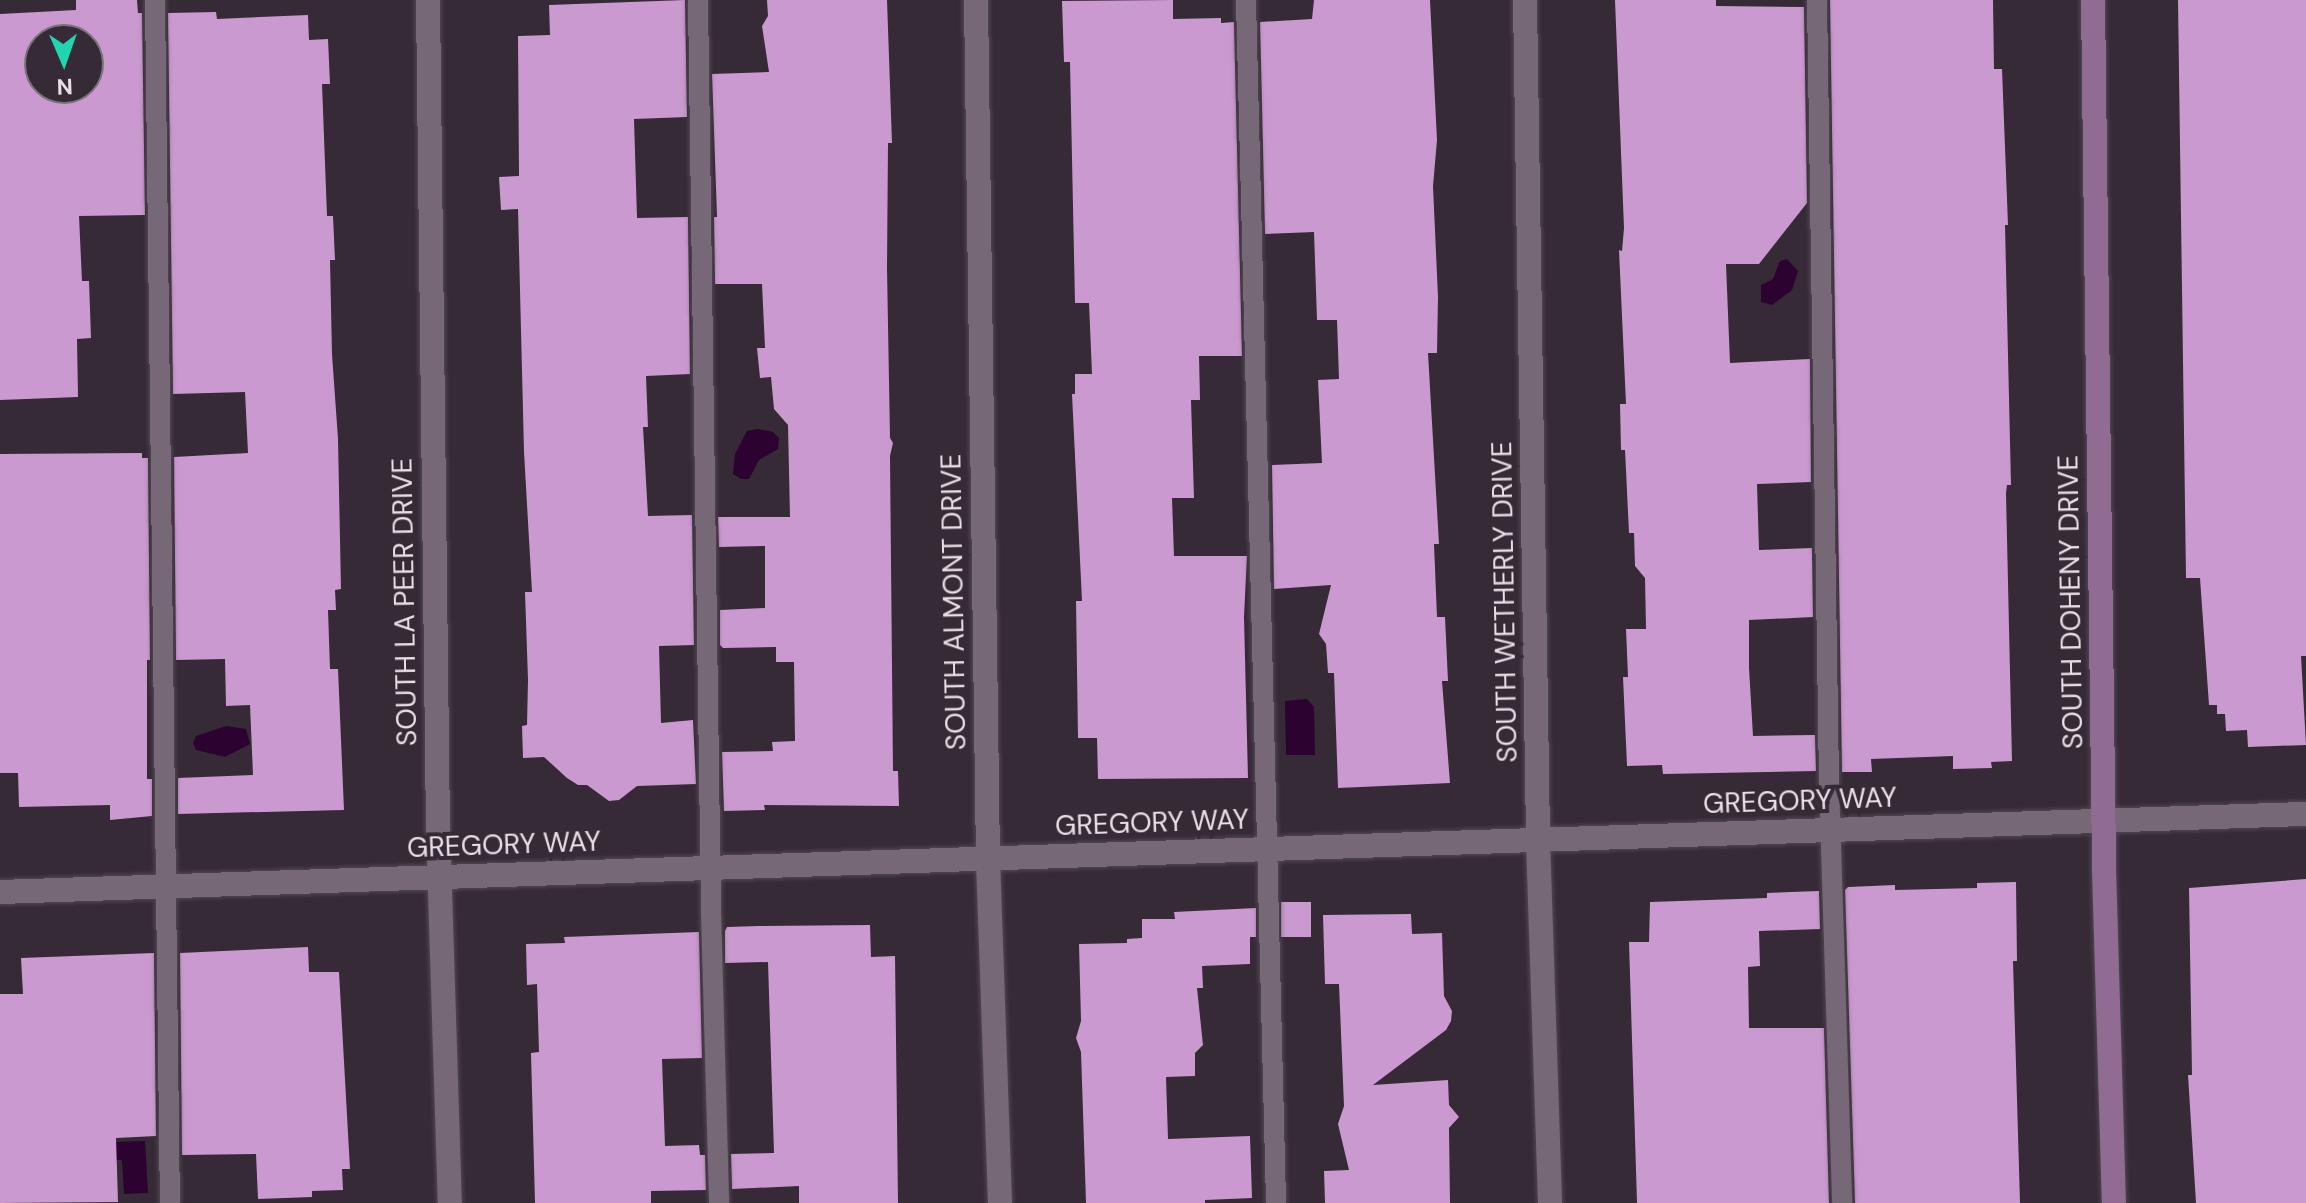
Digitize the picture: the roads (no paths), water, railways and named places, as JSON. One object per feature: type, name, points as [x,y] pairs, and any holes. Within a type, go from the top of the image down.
[{"type":"street","name":"SOUTH LA PEER DRIVE","points":[[428,0],[439,877],[450,1203]]},
{"type":"street","name":"SOUTH ALMONT DRIVE","points":[[976,0],[988,859],[1000,1203]]},
{"type":"street","name":"SOUTH WETHERLY DRIVE","points":[[1525,0],[1538,840],[1550,1203]]},
{"type":"street","name":"SOUTH DOHENY DRIVE","points":[[2093,0],[2103,821],[2114,1203]]},
{"type":"street","name":"GREGORY WAY","points":[[0,892],[2306,814]]},
{"type":"lane","points":[[155,0],[170,1203]]},
{"type":"lane","points":[[698,0],[710,868],[719,1203]]},
{"type":"lane","points":[[1246,0],[1264,849],[1276,1203]]},
{"type":"lane","points":[[1817,0],[1831,830],[1842,1203]]}]
